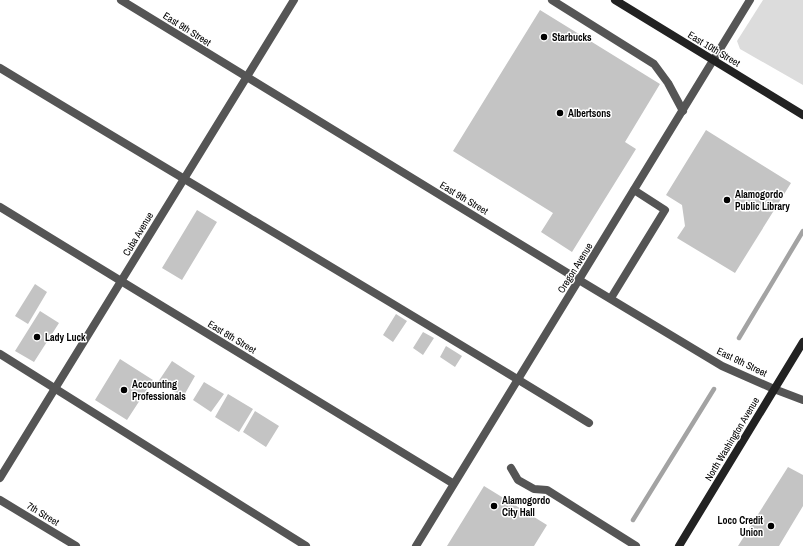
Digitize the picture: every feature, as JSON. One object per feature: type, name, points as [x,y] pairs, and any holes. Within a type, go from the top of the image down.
[{"type":"main road","name":"East 10th Street","points":[[615,0],[803,115]]},
{"type":"main road","name":"North Washington Avenue","points":[[679,546],[803,342]]},
{"type":"street","name":"East 9th Street","points":[[121,0],[722,366],[803,400]]},
{"type":"street","name":"Cuba Avenue","points":[[0,478],[294,0]]},
{"type":"street","points":[[552,0],[654,64],[668,83],[683,111]]},
{"type":"street","name":"Oregon Avenue","points":[[416,546],[750,0]]},
{"type":"street","points":[[0,68],[589,424]]},
{"type":"street","points":[[610,298],[665,210],[634,190]]},
{"type":"street","name":"East 8th Street","points":[[0,208],[454,484]]},
{"type":"street","points":[[0,354],[306,546]]},
{"type":"street","points":[[511,468],[518,480],[534,489],[547,490],[636,546]]},
{"type":"street","name":"7th Street","points":[[0,500],[76,546]]},
{"type":"shaded area","points":[[763,0],[803,0],[803,85],[740,49],[737,41]]},
{"type":"building","name":"Albertsons","points":[[540,10],[660,84],[625,142],[636,149],[572,252],[541,232],[553,213],[453,151]]},
{"type":"building","name":"Alamogordo Public Library","points":[[706,130],[791,183],[735,273],[677,238],[685,226],[682,205],[666,195]]},
{"type":"building","points":[[197,210],[217,222],[182,280],[162,268]]},
{"type":"building","points":[[35,284],[47,292],[28,324],[15,316]]},
{"type":"building","name":"Lady Luck","points":[[40,311],[59,323],[34,362],[15,351]]},
{"type":"building","points":[[396,314],[407,321],[393,342],[383,335]]},
{"type":"building","points":[[423,332],[434,338],[423,355],[413,348]]},
{"type":"building","points":[[446,346],[462,356],[455,367],[440,357]]},
{"type":"building","name":"Accounting Professionals","points":[[120,359],[153,380],[127,420],[95,400]]},
{"type":"building","points":[[172,361],[195,376],[183,397],[158,382]]},
{"type":"building","points":[[204,382],[224,394],[211,412],[193,400]]},
{"type":"building","points":[[228,394],[253,409],[239,432],[215,417]]},
{"type":"building","points":[[255,411],[279,426],[266,447],[243,432]]},
{"type":"building","name":"Loco Credit Union","points":[[788,467],[803,475],[803,506],[779,546],[738,546]]},
{"type":"building","name":"Alamogordo City Hall","points":[[484,486],[547,525],[534,546],[447,546]]},
{"type":"waterway","points":[[739,338],[803,231]]},
{"type":"waterway","points":[[633,520],[714,389]]},
{"type":"place","name":"Starbucks","points":[[544,37]]},
{"type":"place","name":"Albertsons","points":[[560,113]]},
{"type":"place","name":"Alamogordo Public Library","points":[[727,200]]},
{"type":"place","name":"Lady Luck","points":[[37,337]]},
{"type":"place","name":"Accounting Professionals","points":[[124,390]]},
{"type":"place","name":"Alamogordo City Hall","points":[[494,506]]},
{"type":"place","name":"Loco Credit Union","points":[[771,526]]}]
